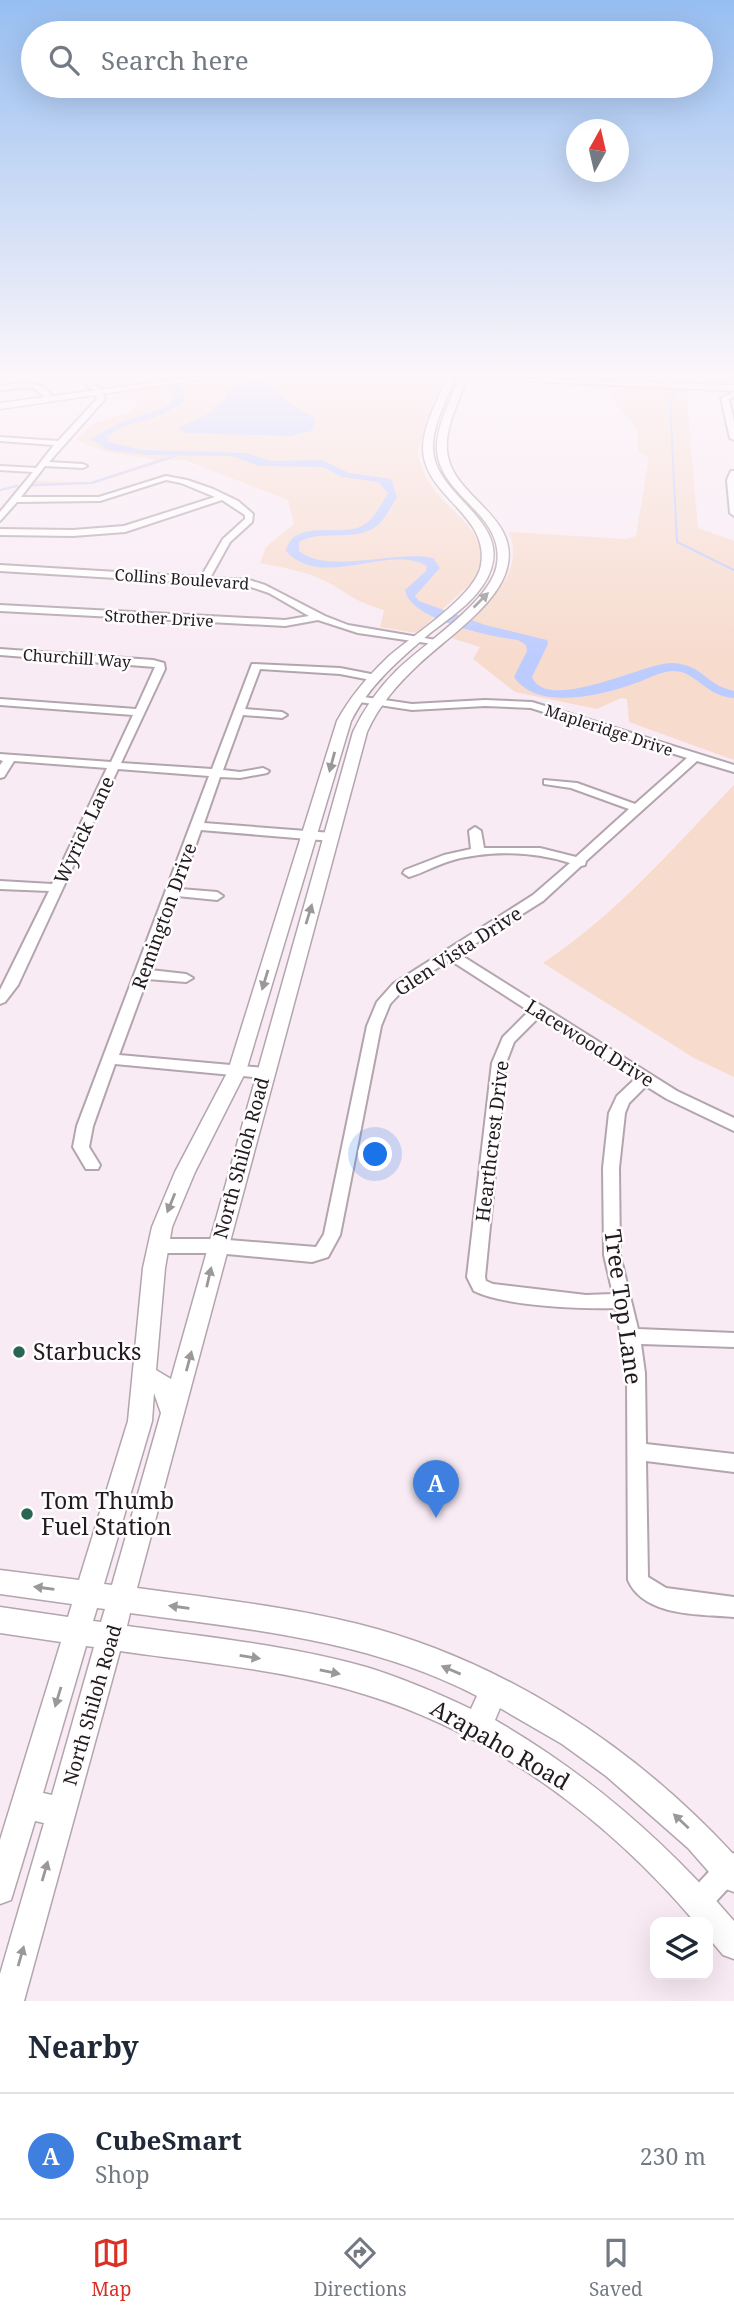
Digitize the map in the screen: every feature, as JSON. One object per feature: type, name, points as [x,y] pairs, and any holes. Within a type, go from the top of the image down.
[{"type":"main road","name":"North Shiloh Road","points":[[8,2001],[123,1599],[216,1246],[360,732],[375,703],[477,585],[485,570],[488,552],[481,529],[435,471]]},
{"type":"main road","name":"North Shiloh Road","points":[[0,1889],[140,1421],[158,1246],[176,1191],[237,1071],[344,721],[356,699],[376,678],[492,588],[502,570],[504,553],[494,524],[450,471]]},
{"type":"main road","points":[[146,1376],[159,1380],[167,1389],[173,1415]]},
{"type":"main road","name":"Arapaho Road","points":[[0,1582],[342,1633],[407,1652],[494,1690],[557,1726],[609,1762],[686,1825],[732,1870]]},
{"type":"main road","name":"Arapaho Road","points":[[0,1620],[334,1672],[404,1693],[477,1727],[560,1776],[612,1815],[730,1929]]},
{"type":"main road","points":[[477,1727],[494,1690]]},
{"type":"main road","points":[[25,1805],[62,1811]]},
{"type":"street","points":[[0,518],[38,471]]},
{"type":"street","points":[[734,474],[731,480],[734,513]]},
{"type":"street","points":[[15,500],[100,499],[173,478],[222,497],[247,510],[250,517],[226,541],[205,579]]},
{"type":"street","points":[[0,532],[73,533],[125,528],[222,497]]},
{"type":"street","points":[[125,528],[131,537]]},
{"type":"street","name":"Collins Boulevard","points":[[0,568],[205,579],[267,587],[294,600],[318,617],[351,629],[430,638]]},
{"type":"street","name":"Strother Drive","points":[[0,608],[285,623],[318,617]]},
{"type":"street","name":"Churchill Way","points":[[0,652],[153,663]]},
{"type":"street","name":"Wyrick Lane","points":[[0,999],[11,985],[160,669],[160,665],[153,663]]},
{"type":"street","name":"Remington Drive","points":[[92,1165],[81,1147],[82,1136],[256,666],[340,671],[376,678]]},
{"type":"street","name":"Mapleridge Drive","points":[[356,699],[428,708],[485,703],[532,705],[734,769]]},
{"type":"street","points":[[0,702],[140,712]]},
{"type":"street","points":[[239,712],[282,715]]},
{"type":"street","points":[[0,775],[5,758],[216,773],[250,774],[263,771]]},
{"type":"street","name":"Glen Vista Drive","points":[[158,1246],[216,1246],[312,1255],[322,1252],[329,1244],[377,1015],[398,987],[538,898],[581,862],[693,758]]},
{"type":"street","points":[[548,782],[573,785],[639,809]]},
{"type":"street","points":[[198,826],[332,837]]},
{"type":"street","points":[[475,831],[478,852]]},
{"type":"street","points":[[409,873],[434,859],[478,852],[538,852],[581,862]]},
{"type":"street","points":[[0,885],[57,888]]},
{"type":"street","points":[[173,892],[217,896]]},
{"type":"street","name":"Lacewood Drive","points":[[450,954],[645,1078],[734,1125]]},
{"type":"street","points":[[142,974],[186,978]]},
{"type":"street","name":"Hearthcrest Drive","points":[[538,1010],[508,1040],[499,1063],[476,1276],[480,1286],[490,1291],[569,1300],[622,1301]]},
{"type":"street","points":[[111,1059],[264,1073]]},
{"type":"street","name":"Tree Top Lane","points":[[645,1078],[622,1100],[613,1128],[612,1255],[631,1336],[636,1373],[638,1580],[642,1588],[654,1596],[734,1607]]},
{"type":"street","points":[[631,1336],[734,1340]]},
{"type":"street","points":[[636,1451],[734,1463]]},
{"type":"street","points":[[698,1901],[732,1870]]},
{"type":"shaded area","points":[[122,471],[133,471],[94,484],[31,487],[35,481],[91,482]]},
{"type":"shaded area","points":[[214,471],[424,471],[429,483],[476,538],[484,562],[472,582],[417,633],[380,627],[384,610],[360,601],[313,576],[260,563],[266,547],[294,524],[288,500]]},
{"type":"shaded area","points":[[647,471],[693,471],[698,528],[734,541],[734,760],[629,722],[627,699],[621,698],[597,709],[515,692],[473,659],[480,647],[451,638],[486,604],[506,579],[513,549],[509,532],[626,539],[636,536]]},
{"type":"shaded area","points":[[734,785],[734,1077],[694,1058],[543,963],[620,902]]},
{"type":"water","points":[[331,471],[391,479],[397,497],[379,524],[370,530],[350,535],[308,538],[299,542],[299,551],[312,558],[344,562],[418,556],[433,558],[440,568],[415,596],[419,601],[485,625],[547,640],[548,644],[532,677],[541,687],[576,689],[672,663],[691,667],[716,684],[734,691],[734,698],[715,693],[688,675],[672,671],[589,696],[571,698],[538,694],[525,688],[514,677],[527,651],[526,645],[518,640],[454,625],[421,610],[410,601],[405,590],[426,571],[427,566],[412,560],[336,567],[318,567],[301,562],[286,551],[291,540],[309,531],[344,530],[365,524],[388,493],[378,482],[342,477]]},
{"type":"waterway","points":[[32,485],[91,483],[127,471]]},
{"type":"waterway","points":[[673,471],[677,542],[734,570]]},
{"type":"waterway","points":[[0,490],[17,486]]},
{"type":"place","name":"Starbucks","points":[[19,1352]]},
{"type":"place","name":"Tom Thumb Fuel Station","points":[[27,1514]]},
{"type":"place","name":"CubeSmart","points":[[436,1518]]}]
